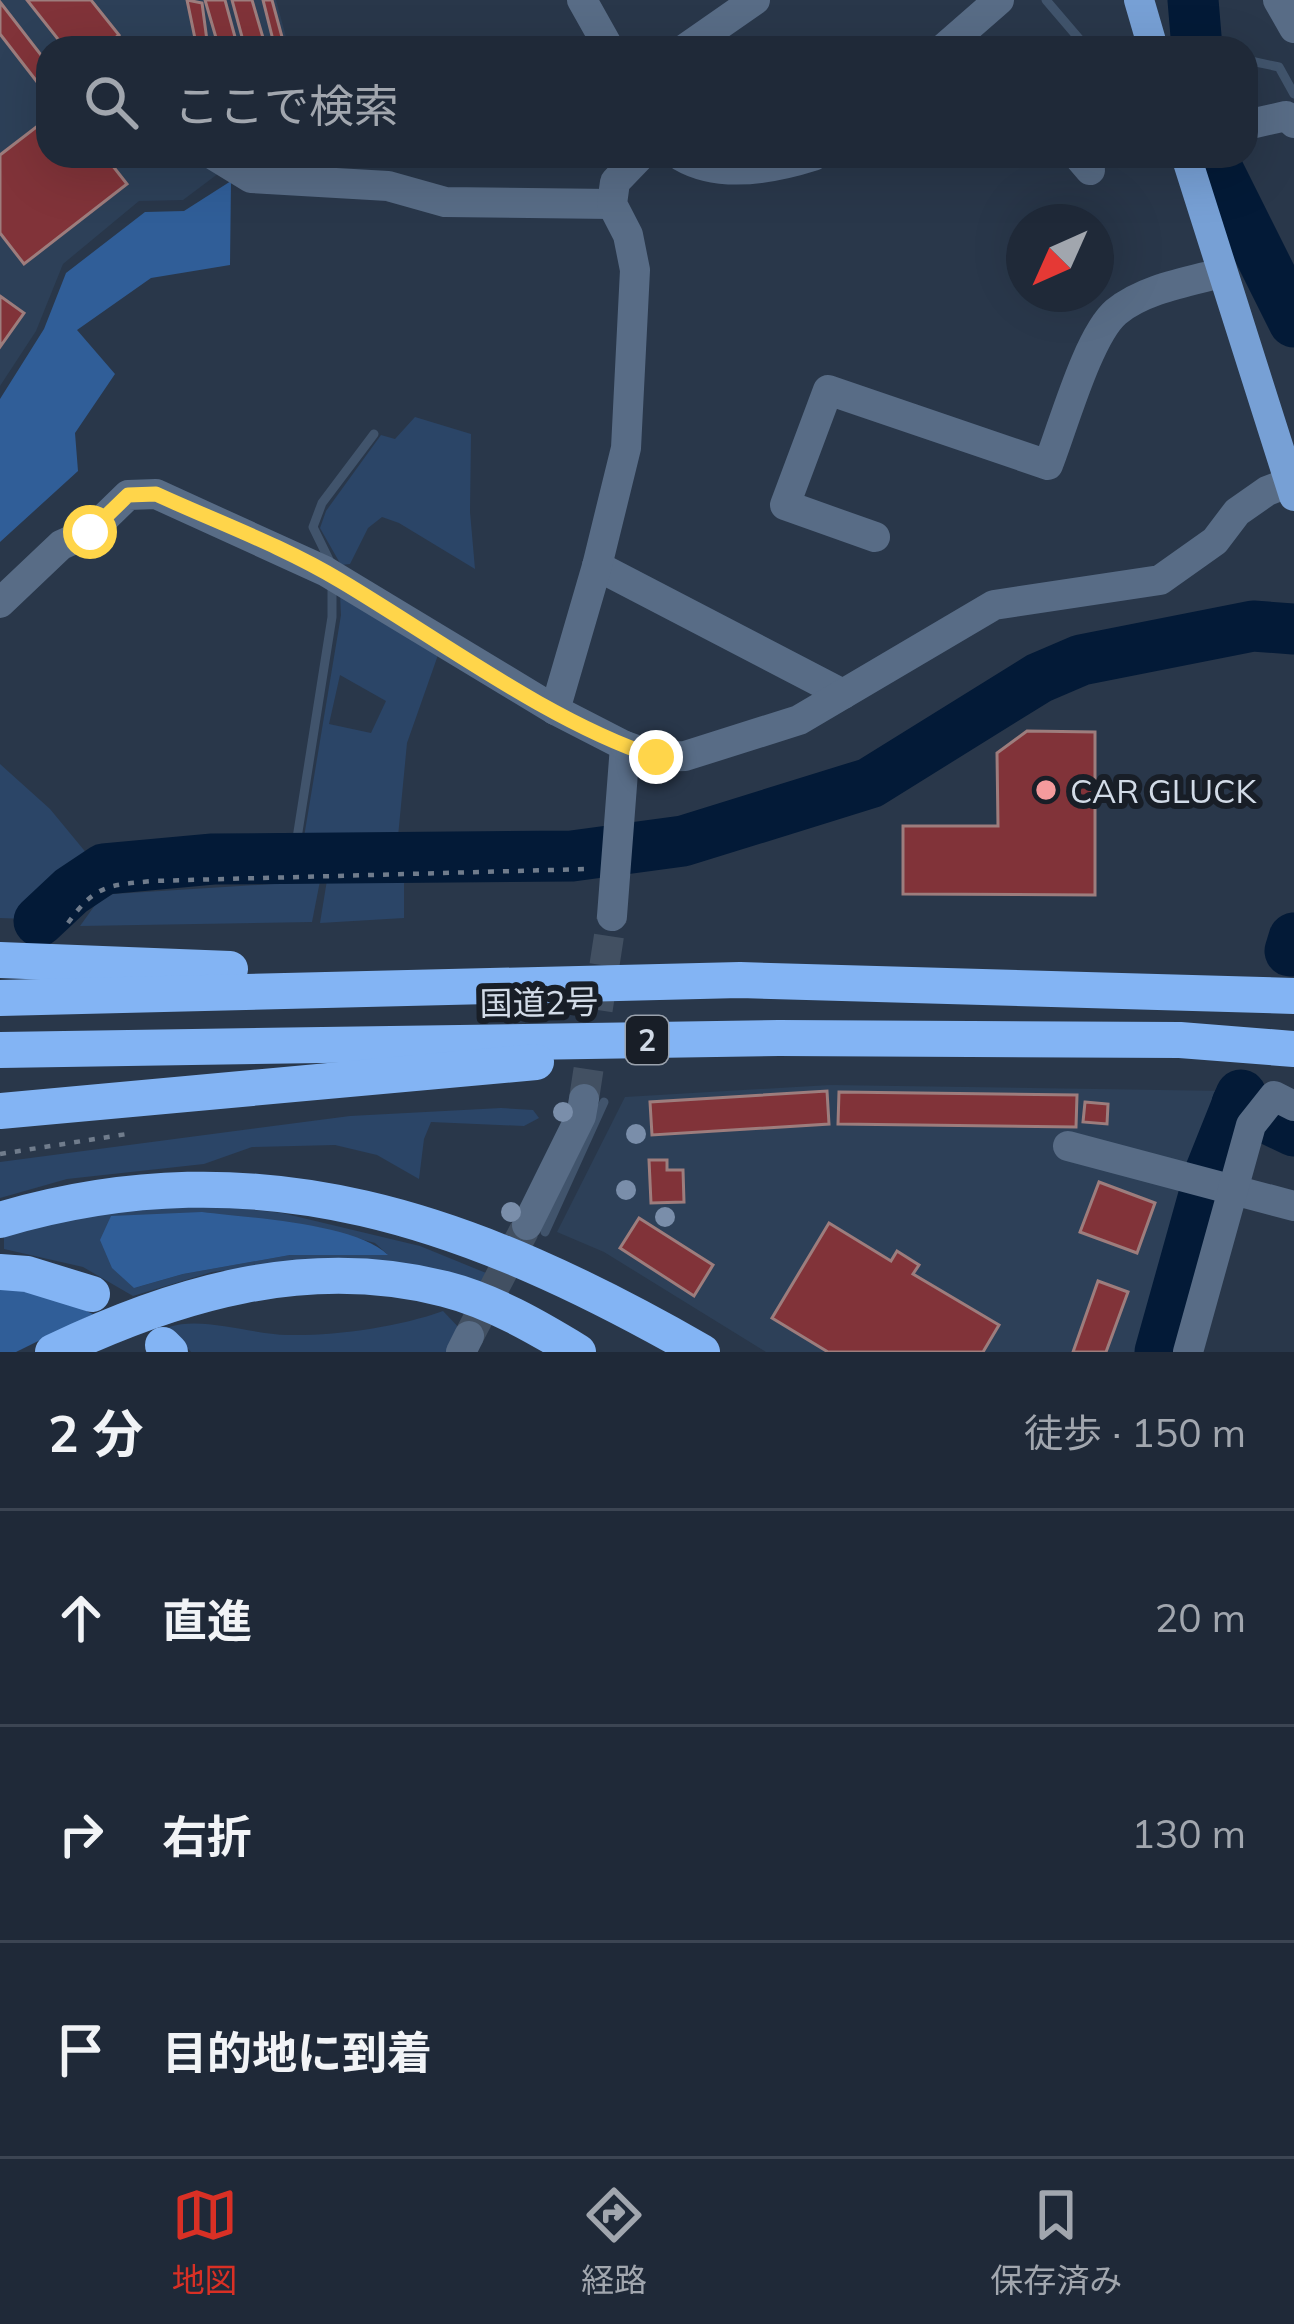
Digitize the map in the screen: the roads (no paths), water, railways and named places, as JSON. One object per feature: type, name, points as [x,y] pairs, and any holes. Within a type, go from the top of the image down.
[{"type":"highway","points":[[0,960],[204,969],[613,969],[740,980]]},
{"type":"highway","name":"国道2号","points":[[0,998],[740,980],[1294,996]]},
{"type":"highway","points":[[0,1111],[779,1038]]},
{"type":"highway","name":"国道2号","points":[[0,1050],[779,1038],[1180,1040],[1294,1049]]},
{"type":"highway","points":[[0,1220],[85,1198],[215,1188],[351,1204],[500,1251],[555,1274],[701,1352]]},
{"type":"highway","points":[[0,1272],[27,1274],[92,1294]]},
{"type":"highway","points":[[555,1274],[656,1352]]},
{"type":"highway","points":[[52,1352],[110,1324],[196,1294],[241,1283],[307,1277],[370,1278],[447,1289],[482,1301],[569,1348]]},
{"type":"main road","points":[[1139,0],[1150,36]]},
{"type":"main road","points":[[1190,168],[1292,489]]},
{"type":"street","points":[[583,0],[602,36]]},
{"type":"street","points":[[703,36],[755,0]]},
{"type":"street","points":[[970,36],[999,0]]},
{"type":"street","points":[[1278,0],[1294,28]]},
{"type":"street","points":[[1258,122],[1286,116],[1294,124]]},
{"type":"street","points":[[235,168],[251,178],[388,186],[446,202],[612,204]]},
{"type":"street","points":[[555,710],[598,566],[626,448],[635,270],[628,235],[612,204],[615,182],[628,168]]},
{"type":"street","points":[[714,168],[758,168]]},
{"type":"street","points":[[875,537],[785,505],[828,390],[1048,464],[1096,338],[1116,312],[1155,291],[1221,273]]},
{"type":"street","points":[[0,603],[61,545],[90,532],[128,495],[156,494],[333,576],[555,710],[625,746],[656,757],[685,756],[799,720],[994,605],[1160,580],[1216,541],[1238,512],[1267,491],[1292,489]]},
{"type":"street","points":[[598,566],[842,694]]},
{"type":"street","points":[[612,916],[625,746]]},
{"type":"street","points":[[527,1225],[584,1099]]},
{"type":"street","points":[[1188,1352],[1216,1187],[1271,1111]]},
{"type":"street","points":[[1068,1146],[1294,1206]]},
{"type":"waterway","points":[[1046,0],[1077,36]]},
{"type":"waterway","points":[[1193,0],[1196,36]]},
{"type":"waterway","points":[[1258,63],[1279,67],[1294,94]]},
{"type":"waterway","points":[[1217,168],[1294,322]]},
{"type":"waterway","points":[[332,566],[313,527],[322,503],[374,434]]},
{"type":"waterway","points":[[294,857],[332,617],[332,583]]},
{"type":"waterway","points":[[39,921],[104,869],[213,859],[572,856],[683,841],[870,783],[1039,678],[1081,660],[1253,626],[1294,629]]},
{"type":"waterway","points":[[1290,951],[1294,938]]},
{"type":"waterway","points":[[1160,1352],[1211,1170],[1241,1095]]},
{"type":"waterway","points":[[545,1232],[604,1102]]},
{"type":"waterway","points":[[1237,1104],[1294,1131]]},
{"type":"tunnel","points":[[584,1099],[612,916]]},
{"type":"tunnel","points":[[469,1336],[527,1225]]},
{"type":"place","name":"CAR GLUCK","points":[[1046,790]]}]
